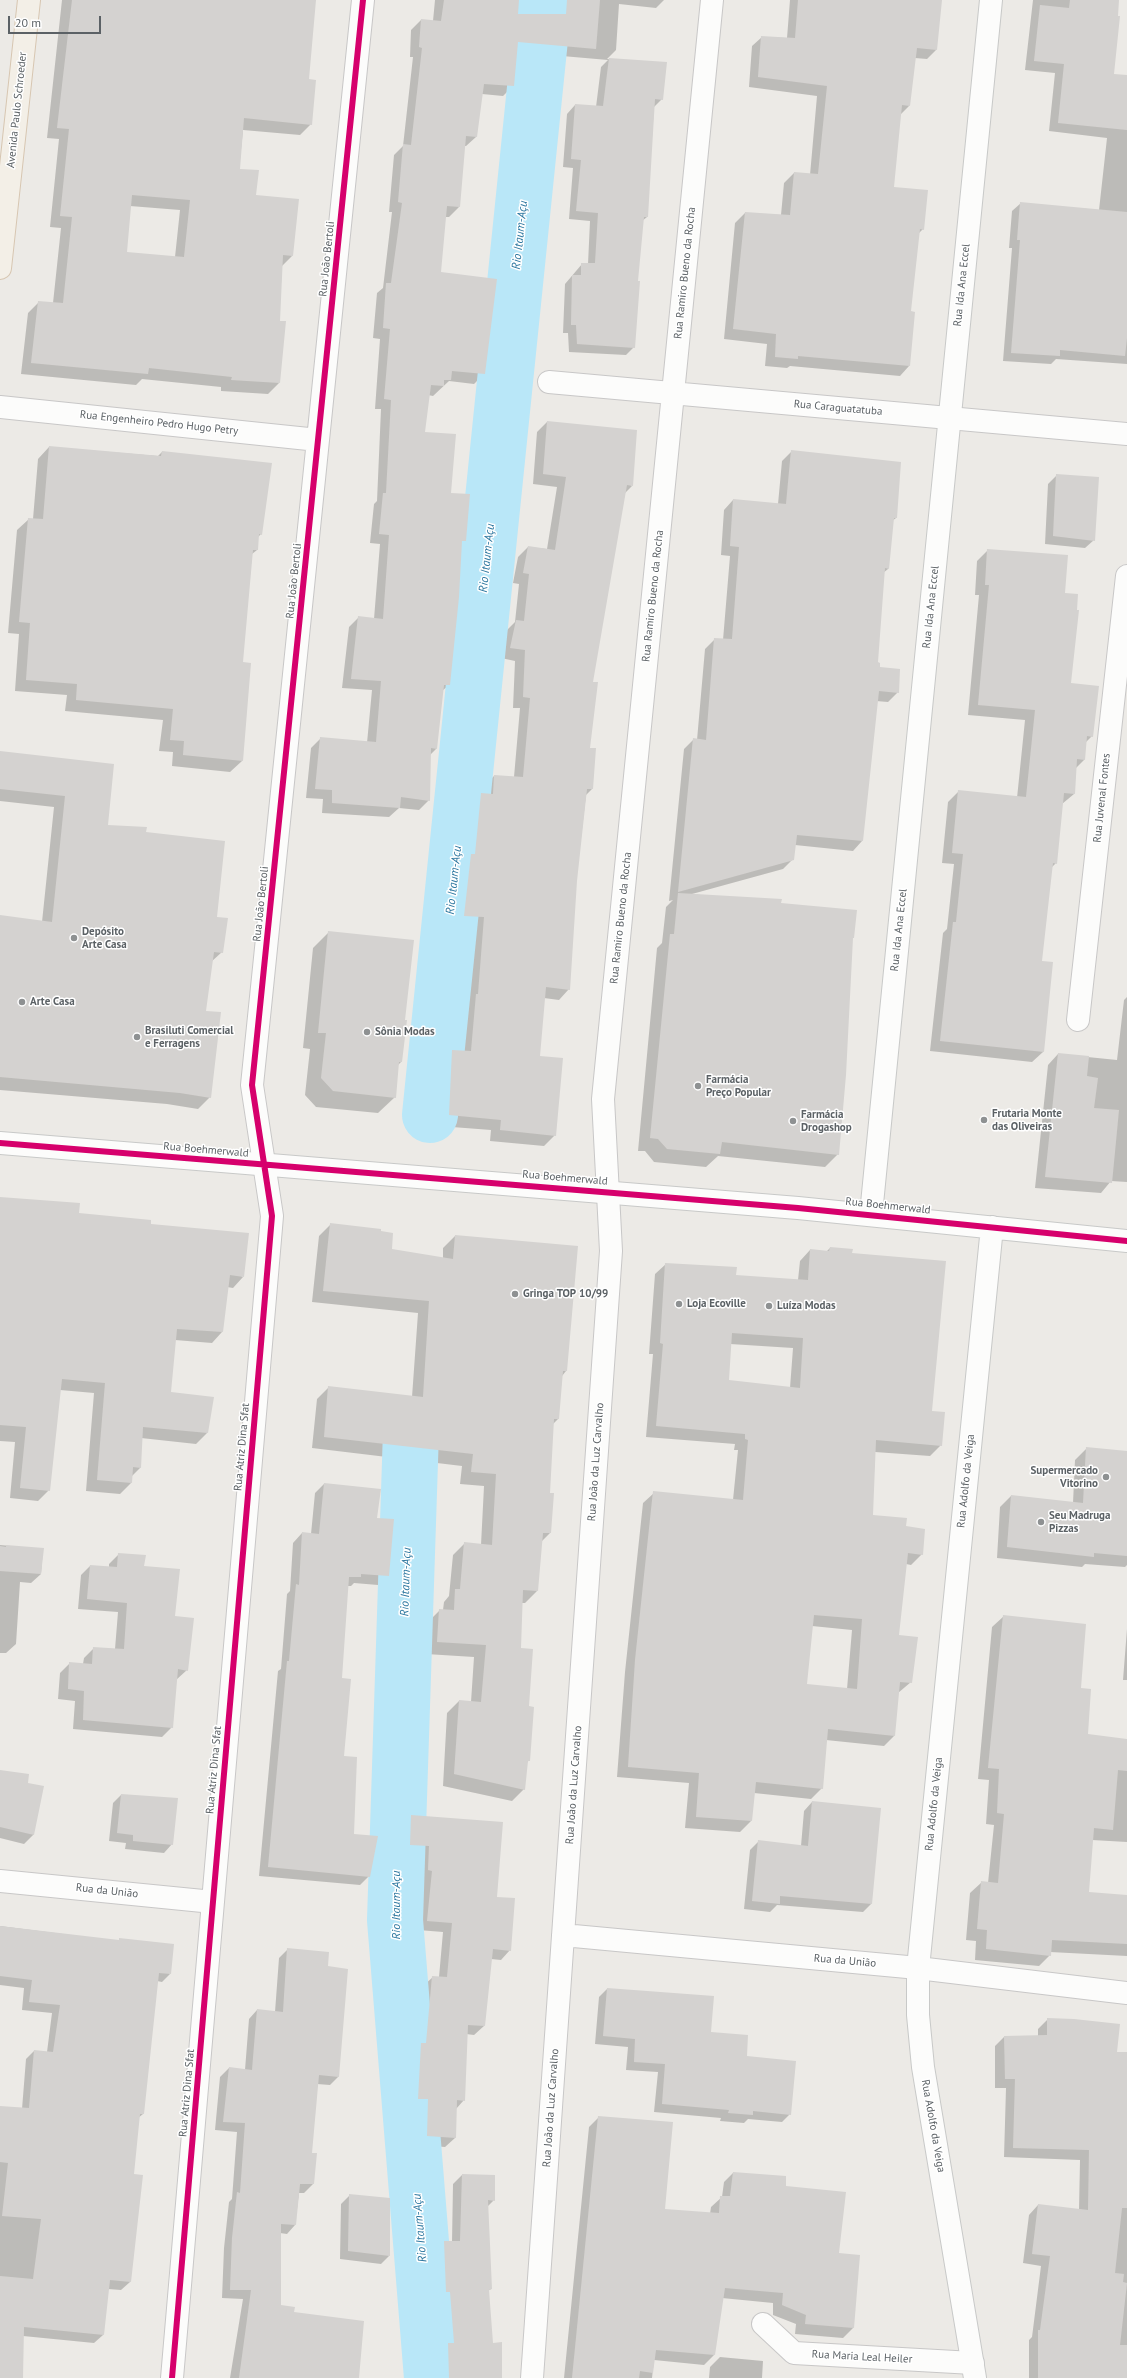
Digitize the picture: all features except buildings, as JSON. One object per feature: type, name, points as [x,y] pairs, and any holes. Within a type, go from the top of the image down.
[{"type":"main road","name":"Avenida Paulo Schroeder","points":[[0,268],[28,0]]},
{"type":"street","name":"Rua João Bertoli","points":[[263,1164],[252,1085],[363,0]]},
{"type":"street","name":"Rua Ramiro Bueno da Rocha","points":[[608,1192],[603,1099],[712,0]]},
{"type":"street","name":"Rua Ida Ana Eccel","points":[[871,1214],[991,0]]},
{"type":"street","name":"Rua Caraguatatuba","points":[[549,382],[1127,434]]},
{"type":"street","name":"Rua Engenheiro Pedro Hugo Petry","points":[[0,407],[318,440]]},
{"type":"street","name":"Rua Juvenal Fontes","points":[[1078,1020],[1127,576]]},
{"type":"street","name":"Rua Boehmerwald","points":[[0,1143],[871,1214],[1127,1241]]},
{"type":"street","name":"Rua Atriz Dina Sfat","points":[[172,2378],[272,1216],[263,1164]]},
{"type":"street","name":"Rua João da Luz Carvalho","points":[[532,2378],[611,1251],[608,1192]]},
{"type":"street","name":"Rua Adolfo da Veiga","points":[[974,2370],[923,2067],[918,2015],[918,1968],[992,1227]]},
{"type":"street","name":"Rua da União","points":[[0,1881],[213,1902]]},
{"type":"street","name":"Rua da União","points":[[563,1935],[918,1968],[1127,1992]]},
{"type":"street","name":"Rua Maria Leal Heiler","points":[[763,2324],[794,2353],[974,2370]]},
{"type":"waterway","name":"Rio Itaum-Açu","points":[[430,1115],[544,0]]},
{"type":"waterway","name":"Rio Itaum-Açu","points":[[411,1431],[395,1920],[432,2378]]},
{"type":"cycle path","points":[[172,2378],[272,1216],[252,1085],[363,0]]},
{"type":"cycle path","points":[[0,1143],[798,1208],[1127,1241]]},
{"type":"place","name":"Depósito Arte Casa","points":[[74,938]]},
{"type":"place","name":"Arte Casa","points":[[22,1002]]},
{"type":"place","name":"Sônia Modas","points":[[367,1032]]},
{"type":"place","name":"Brasiluti Comercial e Ferragens","points":[[137,1037]]},
{"type":"place","name":"Farmácia Preço Popular","points":[[698,1086]]},
{"type":"place","name":"Frutaria Monte das Oliveiras","points":[[984,1120]]},
{"type":"place","name":"Farmácia Drogashop","points":[[793,1121]]},
{"type":"place","name":"Gringa TOP 10/99","points":[[515,1294]]},
{"type":"place","name":"Loja Ecoville","points":[[679,1304]]},
{"type":"place","name":"Luíza Modas","points":[[769,1306]]},
{"type":"place","name":"Supermercado Vitorino","points":[[1106,1477]]},
{"type":"place","name":"Seu Madruga Pizzas","points":[[1041,1522]]}]
